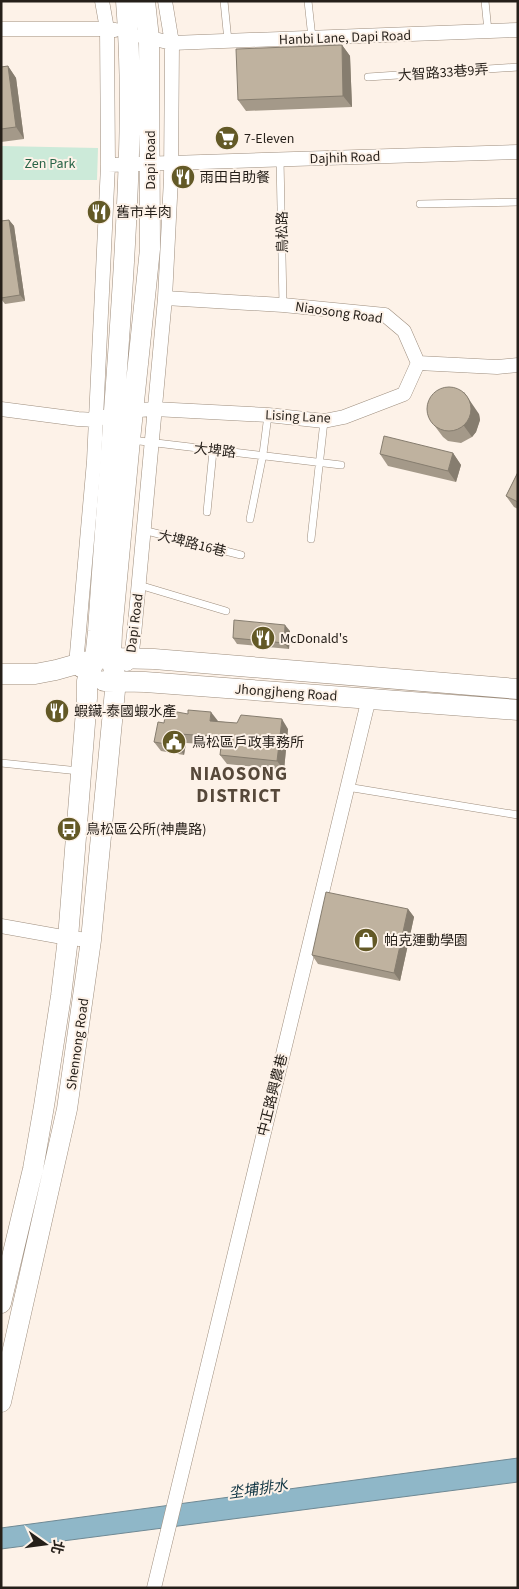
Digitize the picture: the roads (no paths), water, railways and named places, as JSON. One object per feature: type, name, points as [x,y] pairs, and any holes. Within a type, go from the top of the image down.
[{"type":"main road","name":"Dapi Road","points":[[116,680],[103,658],[129,164],[129,32],[126,1]]},
{"type":"main road","name":"Dapi Road","points":[[114,425],[150,249],[149,38],[145,1]]},
{"type":"main road","name":"Dapi Road","points":[[82,673],[103,658]]},
{"type":"main road","name":"Jhongjheng Road","points":[[103,658],[131,658],[518,689]]},
{"type":"main road","name":"Jhongjheng Road","points":[[1,674],[35,674],[56,670],[116,680],[518,710]]},
{"type":"main road","name":"Shennong Road","points":[[1,1303],[33,1169],[68,938],[82,771],[82,673]]},
{"type":"main road","name":"Shennong Road","points":[[1,1402],[10,1323],[67,1109],[90,940],[116,680]]},
{"type":"street","name":"Dapi Road","points":[[82,673],[93,471],[114,425],[107,29],[102,1]]},
{"type":"street","name":"Dapi Road","points":[[116,680],[131,658],[165,298],[172,162],[172,43],[165,1]]},
{"type":"street","name":"Hanbi Lane, Dapi Road","points":[[1,29],[107,29],[129,32],[172,43],[518,30]]},
{"type":"street","name":"Dajhih Road","points":[[108,165],[518,152]]},
{"type":"street","name":"Niaosong Road","points":[[165,298],[283,305],[385,316],[404,331],[418,363]]},
{"type":"street","name":"Lising Lane","points":[[1,408],[114,425],[154,409],[268,415],[324,421],[344,417],[404,394],[418,363]]},
{"type":"street","points":[[418,363],[496,367],[518,365]]},
{"type":"street","name":"中正路興農巷","points":[[154,1588],[369,698]]},
{"type":"street","points":[[1,926],[90,940]]},
{"type":"lane","points":[[224,1],[228,41]]},
{"type":"lane","points":[[308,1],[312,38]]},
{"type":"lane","points":[[485,1],[488,31]]},
{"type":"lane","name":"大智路33巷9弄","points":[[368,77],[518,67]]},
{"type":"lane","name":"鳥松路","points":[[280,159],[283,305]]},
{"type":"lane","points":[[420,204],[518,202]]},
{"type":"lane","points":[[250,519],[263,454],[268,415]]},
{"type":"lane","points":[[311,539],[324,421]]},
{"type":"lane","name":"大埤路","points":[[114,425],[151,442],[213,451],[263,454],[341,465]]},
{"type":"lane","points":[[207,512],[213,451]]},
{"type":"lane","name":"大埤路16巷","points":[[143,530],[241,555]]},
{"type":"lane","points":[[139,585],[226,611]]},
{"type":"lane","points":[[1,763],[82,771]]},
{"type":"lane","points":[[347,787],[518,815]]},
{"type":"water","points":[[518,1458],[518,1482],[1,1549],[1,1528]]},
{"type":"place","name":"7-Eleven","points":[[227,138]]},
{"type":"place","name":"雨田自助餐","points":[[183,177]]},
{"type":"place","name":"舊市羊肉","points":[[99,212]]},
{"type":"place","name":"McDonald's","points":[[263,638]]},
{"type":"place","name":"蝦鑶-泰國蝦水產","points":[[57,711]]},
{"type":"place","name":"鳥松區戶政事務所","points":[[174,742]]},
{"type":"place","name":"鳥松區公所(神農路)","points":[[69,829]]},
{"type":"place","name":"帕克運動學園","points":[[366,940]]},
{"type":"district","name":"NIAOSONG DISTRICT","points":[[239,784]]},
{"type":"park label","name":"Zen Park","points":[[50,163]]},
{"type":"water label","name":"坔埔排水","points":[[258,1489]]}]
